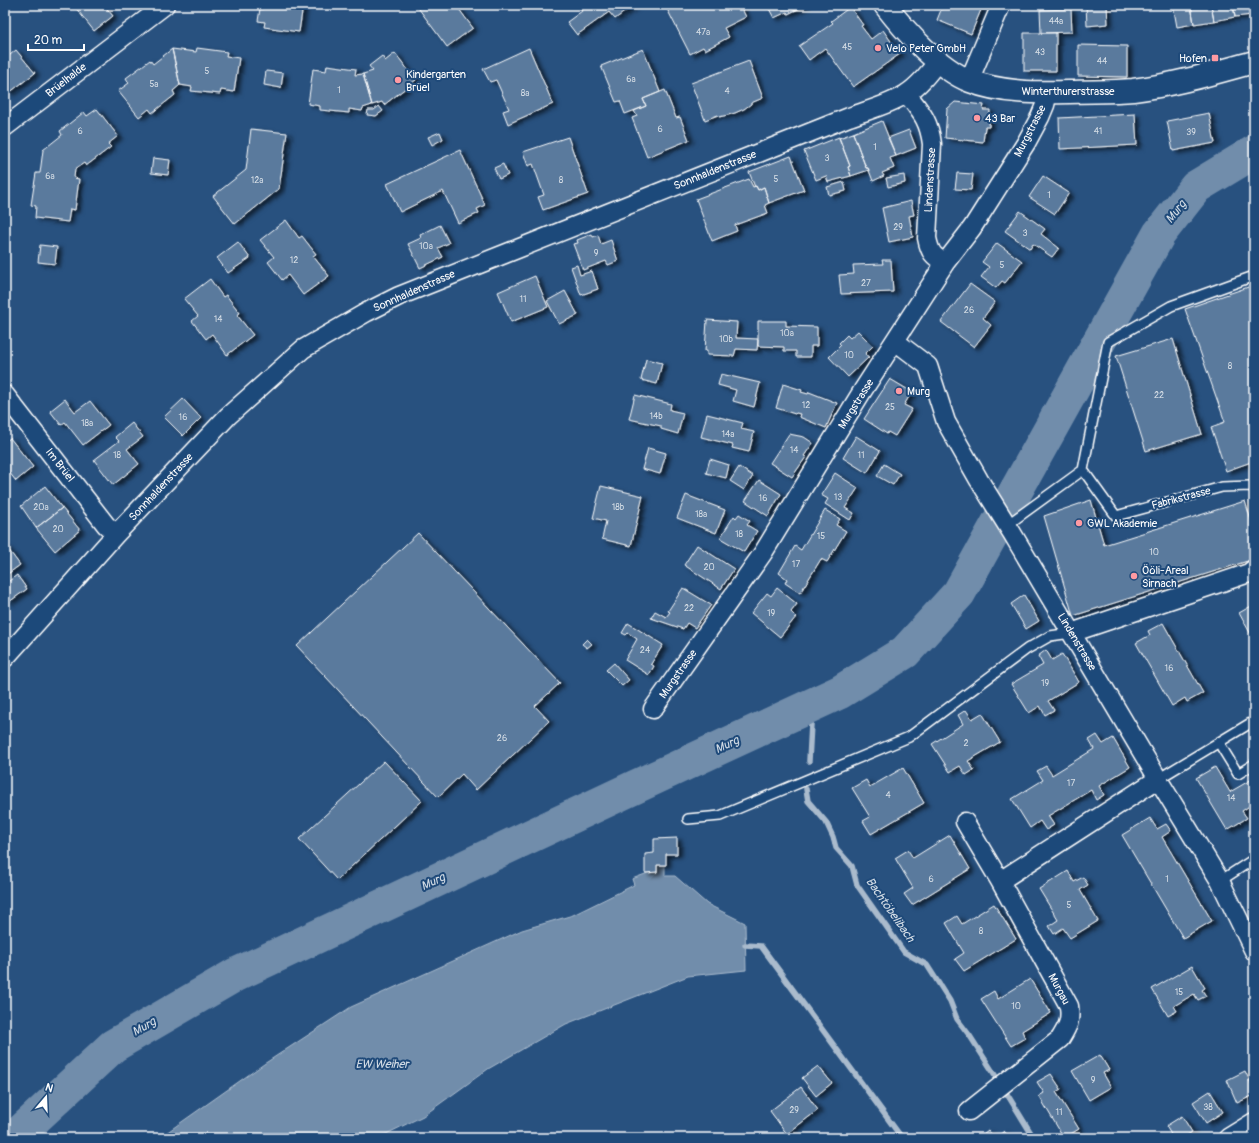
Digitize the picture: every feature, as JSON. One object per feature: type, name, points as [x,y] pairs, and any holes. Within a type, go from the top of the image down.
[{"type":"street","name":"Brüelhalde","points":[[5,127],[165,5]]},
{"type":"street","name":"Winterthurerstrasse","points":[[885,5],[900,25],[938,61],[970,81],[1013,91],[1048,93],[1132,90],[1167,85],[1254,62]]},
{"type":"street","points":[[970,81],[1001,5]]},
{"type":"street","points":[[907,94],[919,84],[938,61]]},
{"type":"street","name":"Murgstrasse","points":[[653,709],[763,553],[863,390],[946,263],[972,228],[1026,143],[1040,117],[1048,93]]},
{"type":"street","name":"Lindenstrasse","points":[[907,94],[926,120],[931,133],[932,144],[927,238],[929,250],[934,257],[946,263]]},
{"type":"street","name":"Sonnhaldenstrasse","points":[[5,658],[116,534],[228,416],[303,349],[367,312],[399,296],[907,94]]},
{"type":"street","name":"Lindenstrasse","points":[[896,341],[928,366],[946,422],[979,480],[1010,529],[1220,881],[1254,951]]},
{"type":"street","name":"Im Brüel","points":[[5,395],[106,525],[116,534]]},
{"type":"street","points":[[1071,633],[1248,573],[1254,569]]},
{"type":"street","points":[[1000,881],[1158,779]]},
{"type":"street","name":"Murgau","points":[[965,822],[1000,881],[1069,1006],[1071,1016],[1060,1039],[969,1111]]},
{"type":"street","points":[[1230,1137],[1254,1122]]},
{"type":"lane","points":[[1010,529],[1083,470],[1108,342],[1171,306],[1254,276]]},
{"type":"lane","name":"Fabrikstrasse","points":[[1083,470],[1116,516],[1222,487],[1250,486],[1254,488]]},
{"type":"lane","points":[[688,819],[720,816],[909,737],[1027,649],[1050,636],[1071,633]]},
{"type":"lane","points":[[1158,779],[1254,721]]},
{"type":"lane","points":[[1219,743],[1238,774],[1254,764]]},
{"type":"lane","points":[[1220,881],[1254,859]]},
{"type":"water","name":"EW Weiher","points":[[657,865],[665,865],[665,876],[675,876],[707,904],[745,923],[746,970],[688,976],[566,1024],[488,1069],[423,1116],[378,1138],[159,1138],[264,1064],[351,1007],[522,930],[573,915],[634,885],[632,879],[648,873],[657,873]]},
{"type":"building","points":[[77,5],[104,5],[113,16],[94,31],[75,7]]},
{"type":"building","points":[[264,5],[303,5],[299,32],[264,27],[265,22],[258,21],[260,9],[263,9]]},
{"type":"building","points":[[416,5],[456,5],[473,28],[447,47]]},
{"type":"building","points":[[578,5],[634,5],[615,19],[609,12],[577,35],[567,22],[582,11]]},
{"type":"building","points":[[665,5],[740,5],[746,17],[724,28],[729,37],[705,50],[703,47],[690,54]]},
{"type":"building","points":[[767,5],[806,5],[788,14],[787,12],[774,18]]},
{"type":"building","points":[[943,5],[983,5],[971,34],[937,20]]},
{"type":"building","points":[[1086,5],[1107,5],[1108,24],[1087,26]]},
{"type":"building","points":[[1173,5],[1191,5],[1194,24],[1177,27]]},
{"type":"building","points":[[1191,5],[1211,5],[1214,21],[1194,24]]},
{"type":"building","points":[[1211,5],[1233,5],[1235,17],[1214,21]]},
{"type":"building","points":[[1233,5],[1250,5],[1252,15],[1235,17]]},
{"type":"building","points":[[1250,5],[1254,5],[1254,14],[1252,15]]},
{"type":"building","points":[[850,7],[863,25],[861,26],[871,39],[883,30],[900,54],[853,87],[825,48],[809,60],[799,46],[833,23],[831,21]]},
{"type":"building","points":[[1071,9],[1072,32],[1041,33],[1040,10]]},
{"type":"building","points":[[1024,33],[1056,33],[1056,71],[1024,71]]},
{"type":"building","points":[[1078,45],[1127,46],[1127,77],[1078,76]]},
{"type":"building","points":[[197,48],[227,52],[226,56],[239,58],[234,92],[221,90],[220,94],[191,91],[192,87],[180,85],[172,49],[196,52]]},
{"type":"building","points":[[529,48],[553,104],[508,124],[503,111],[509,109],[496,80],[490,82],[483,69]]},
{"type":"building","points":[[172,49],[180,85],[173,91],[175,95],[152,113],[149,109],[139,117],[118,91],[129,83],[126,78],[150,60],[153,64]]},
{"type":"building","points":[[643,49],[660,92],[643,99],[646,106],[625,114],[620,101],[616,102],[601,66]]},
{"type":"building","points":[[16,50],[35,73],[9,93],[5,88],[5,59]]},
{"type":"building","points":[[395,53],[416,80],[384,105],[382,102],[372,105],[363,74],[373,71],[369,66],[382,56],[385,61]]},
{"type":"building","points":[[749,61],[763,98],[751,103],[744,109],[735,113],[719,117],[718,115],[705,120],[691,83]]},
{"type":"building","points":[[327,65],[356,69],[355,75],[363,74],[372,105],[363,108],[362,111],[349,109],[349,113],[320,110],[320,106],[308,104],[313,69],[326,71]]},
{"type":"building","points":[[266,71],[283,73],[281,88],[264,85]]},
{"type":"building","points":[[665,90],[676,118],[680,117],[689,140],[647,157],[632,118],[637,116],[634,111],[646,106],[643,99]]},
{"type":"building","points":[[955,102],[984,105],[983,110],[990,110],[989,127],[985,127],[983,142],[945,138],[947,109]]},
{"type":"building","points":[[379,106],[383,111],[376,116],[367,115],[368,110],[374,110]]},
{"type":"building","points":[[97,109],[118,136],[108,144],[111,147],[86,166],[84,163],[75,169],[74,178],[79,179],[75,210],[70,209],[68,222],[35,218],[36,206],[31,205],[36,173],[40,173],[43,150],[62,135],[60,131],[84,112],[87,116]]},
{"type":"building","points":[[1209,113],[1215,143],[1173,151],[1167,121]]},
{"type":"building","points":[[1135,114],[1137,145],[1060,149],[1059,118]]},
{"type":"building","points":[[882,121],[896,156],[890,158],[894,168],[882,173],[884,176],[873,181],[868,168],[866,168],[853,133]]},
{"type":"building","points":[[251,129],[287,133],[279,189],[235,224],[213,196],[246,170]]},
{"type":"building","points":[[909,130],[916,148],[896,156],[888,138]]},
{"type":"building","points":[[440,132],[443,139],[432,145],[428,137]]},
{"type":"building","points":[[853,133],[866,168],[869,170],[851,176],[848,167],[850,166],[839,138]]},
{"type":"building","points":[[568,137],[588,194],[543,210],[538,197],[544,195],[533,164],[528,166],[523,152]]},
{"type":"building","points":[[839,137],[850,166],[848,167],[851,176],[828,182],[826,176],[816,180],[804,151]]},
{"type":"building","points":[[460,150],[485,205],[477,209],[479,213],[458,223],[443,191],[400,212],[387,184]]},
{"type":"building","points":[[791,156],[804,190],[769,203],[764,187],[758,190],[756,186],[755,187],[749,172]]},
{"type":"building","points":[[153,158],[170,160],[168,175],[151,173]]},
{"type":"building","points":[[503,164],[508,175],[499,179],[494,168]]},
{"type":"building","points":[[957,173],[973,174],[971,190],[955,189]]},
{"type":"building","points":[[904,175],[905,183],[888,187],[886,178]]},
{"type":"building","points":[[1043,176],[1069,193],[1055,214],[1029,197]]},
{"type":"building","points":[[749,179],[753,187],[756,186],[758,190],[764,187],[769,203],[765,205],[768,213],[735,225],[737,231],[712,241],[696,199]]},
{"type":"building","points":[[844,182],[846,191],[829,195],[827,187]]},
{"type":"building","points":[[911,201],[914,215],[909,216],[913,237],[889,242],[882,208]]},
{"type":"building","points":[[1020,211],[1045,229],[1041,234],[1059,248],[1052,257],[1033,244],[1030,249],[1005,231]]},
{"type":"building","points":[[286,220],[299,238],[302,236],[316,254],[313,256],[329,276],[303,295],[288,275],[282,280],[268,262],[274,257],[260,240]]},
{"type":"building","points":[[440,225],[449,243],[438,248],[443,257],[420,268],[408,244],[421,238],[420,235]]},
{"type":"building","points":[[592,234],[593,237],[598,235],[601,244],[611,240],[618,261],[608,265],[606,261],[583,270],[573,244],[578,243],[577,240]]},
{"type":"building","points":[[238,242],[250,258],[228,273],[217,258]]},
{"type":"building","points":[[997,243],[1022,261],[1005,283],[1002,281],[996,288],[981,277],[989,267],[982,262]]},
{"type":"building","points":[[40,245],[57,247],[55,264],[38,262]]},
{"type":"building","points":[[882,260],[891,260],[893,292],[841,294],[839,275],[854,274],[853,265],[883,264]]},
{"type":"building","points":[[577,265],[580,275],[592,271],[598,289],[581,295],[571,267]]},
{"type":"building","points":[[535,276],[548,307],[511,322],[498,292]]},
{"type":"building","points":[[210,279],[223,297],[226,295],[240,313],[237,315],[253,335],[227,355],[212,334],[206,339],[192,321],[198,316],[184,299]]},
{"type":"building","points":[[970,284],[995,302],[983,318],[991,325],[974,347],[941,322]]},
{"type":"building","points":[[1254,285],[1254,461],[1226,471],[1211,427],[1225,422],[1185,309]]},
{"type":"building","points":[[565,291],[578,315],[559,324],[547,301]]},
{"type":"building","points":[[707,320],[737,322],[736,338],[758,339],[757,350],[736,349],[734,356],[707,355],[707,351],[705,351]]},
{"type":"building","points":[[758,321],[786,321],[786,326],[817,327],[817,346],[811,346],[811,357],[796,357],[796,351],[784,351],[784,347],[758,346]]},
{"type":"building","points":[[858,331],[873,346],[865,354],[869,357],[848,377],[829,357],[841,345],[839,343],[847,335],[850,338]]},
{"type":"building","points":[[1173,339],[1202,434],[1146,451],[1116,356]]},
{"type":"building","points":[[646,359],[662,363],[657,384],[641,380]]},
{"type":"building","points":[[721,374],[760,383],[754,407],[733,401],[736,390],[718,385]]},
{"type":"building","points":[[890,379],[912,392],[904,405],[912,409],[895,436],[888,432],[887,434],[864,419]]},
{"type":"building","points":[[783,384],[802,390],[801,392],[808,394],[809,392],[837,403],[826,428],[799,417],[800,414],[795,414],[776,408]]},
{"type":"building","points":[[635,395],[671,404],[670,410],[683,413],[678,434],[661,429],[661,426],[629,419]]},
{"type":"building","points":[[65,399],[75,412],[90,401],[109,425],[83,445],[65,422],[61,425],[50,411]]},
{"type":"building","points":[[183,399],[201,418],[183,436],[164,417]]},
{"type":"building","points":[[707,414],[743,423],[741,429],[754,432],[749,452],[732,448],[733,445],[701,437]]},
{"type":"building","points":[[132,423],[143,437],[127,449],[139,464],[113,485],[94,460],[119,441],[115,437]]},
{"type":"building","points":[[789,434],[804,437],[813,443],[804,456],[806,457],[792,477],[770,463]]},
{"type":"building","points":[[856,436],[880,451],[867,473],[843,458]]},
{"type":"building","points":[[10,438],[33,467],[16,481],[5,467],[5,442]]},
{"type":"building","points":[[648,448],[666,453],[660,474],[642,469]]},
{"type":"building","points":[[710,459],[729,465],[726,478],[706,473]]},
{"type":"building","points":[[884,464],[900,474],[893,485],[877,476]]},
{"type":"building","points":[[739,467],[753,476],[744,490],[730,481]]},
{"type":"building","points":[[835,473],[858,488],[845,508],[854,513],[850,520],[825,504],[828,499],[821,495]]},
{"type":"building","points":[[759,480],[781,494],[768,516],[745,501]]},
{"type":"building","points":[[45,486],[62,508],[36,528],[21,506]]},
{"type":"building","points":[[601,486],[643,496],[631,546],[602,539],[606,521],[593,518]]},
{"type":"building","points":[[686,495],[725,510],[716,533],[677,518]]},
{"type":"building","points":[[1091,500],[1104,545],[1245,501],[1254,530],[1254,559],[1073,616],[1044,516]]},
{"type":"building","points":[[62,508],[80,530],[55,551],[36,528]]},
{"type":"building","points":[[825,510],[840,519],[836,525],[846,531],[827,562],[821,559],[800,593],[785,583],[787,579],[779,573],[795,546],[801,550]]},
{"type":"building","points":[[739,514],[750,521],[747,525],[757,531],[744,552],[720,538],[734,516],[736,518]]},
{"type":"building","points":[[418,533],[560,683],[535,706],[549,721],[476,790],[462,774],[438,797],[297,646]]},
{"type":"building","points":[[5,545],[20,565],[5,576]]},
{"type":"building","points":[[697,545],[734,569],[721,589],[684,565]]},
{"type":"building","points":[[17,575],[27,589],[9,602],[5,596],[5,584]]},
{"type":"building","points":[[683,588],[711,605],[695,628],[687,623],[683,629],[651,618],[655,611],[666,617],[670,612],[668,611]]},
{"type":"building","points":[[777,588],[797,604],[791,612],[796,617],[780,637],[751,613],[767,593],[771,596]]},
{"type":"building","points":[[1024,595],[1039,621],[1026,629],[1011,604]]},
{"type":"building","points":[[1254,600],[1254,640],[1239,613],[1253,605],[1251,601]]},
{"type":"building","points":[[628,623],[663,645],[651,664],[654,666],[649,675],[625,660],[637,639],[628,633],[626,635],[622,633]]},
{"type":"building","points":[[1163,623],[1203,693],[1187,702],[1185,698],[1172,706],[1136,643],[1150,635],[1148,631]]},
{"type":"building","points":[[587,639],[592,644],[587,648],[582,644]]},
{"type":"building","points":[[1046,650],[1052,660],[1062,654],[1079,682],[1048,701],[1054,710],[1045,715],[1040,706],[1029,713],[1011,684],[1043,665],[1038,656]]},
{"type":"building","points":[[614,663],[629,680],[622,686],[606,670]]},
{"type":"building","points":[[966,710],[972,719],[982,713],[1000,742],[968,761],[974,770],[966,775],[960,766],[950,772],[932,744],[963,724],[958,715]]},
{"type":"building","points":[[1097,735],[1103,744],[1113,738],[1130,767],[1099,786],[1104,795],[1096,800],[1091,790],[1048,816],[1054,825],[1046,830],[1040,821],[1030,828],[1012,799],[1043,780],[1037,771],[1046,766],[1052,775],[1094,749],[1089,740]]},
{"type":"building","points":[[384,761],[422,801],[337,880],[299,839]]},
{"type":"building","points":[[1215,767],[1230,792],[1254,778],[1254,803],[1242,811],[1247,818],[1227,830],[1196,778]]},
{"type":"building","points":[[903,768],[924,803],[871,834],[863,821],[870,817],[852,788],[866,780],[870,787]]},
{"type":"building","points":[[1150,818],[1157,829],[1166,824],[1171,831],[1162,837],[1212,921],[1183,938],[1122,835]]},
{"type":"building","points":[[950,835],[970,869],[912,905],[904,894],[913,888],[895,858],[908,850],[913,858]]},
{"type":"building","points":[[677,838],[677,854],[666,854],[666,865],[657,865],[657,872],[645,873],[645,854],[654,853],[654,839]]},
{"type":"building","points":[[1068,871],[1074,882],[1083,877],[1088,885],[1080,890],[1098,921],[1070,938],[1063,928],[1054,934],[1049,926],[1058,920],[1039,889]]},
{"type":"building","points":[[994,904],[1016,939],[964,971],[955,959],[964,953],[946,923],[957,916],[962,924]]},
{"type":"building","points":[[1192,966],[1205,988],[1202,990],[1206,996],[1198,1000],[1194,994],[1174,1006],[1177,1011],[1168,1016],[1152,989]]},
{"type":"building","points":[[1030,979],[1051,1013],[1022,1031],[1025,1038],[1011,1046],[981,999],[994,991],[998,999]]},
{"type":"building","points":[[1100,1055],[1109,1070],[1103,1073],[1111,1087],[1089,1100],[1072,1071]]},
{"type":"building","points":[[818,1066],[832,1083],[816,1096],[802,1078]]},
{"type":"building","points":[[1245,1071],[1254,1090],[1254,1095],[1237,1103],[1227,1080]]},
{"type":"building","points":[[1051,1074],[1061,1089],[1056,1092],[1079,1129],[1064,1138],[1039,1096],[1044,1093],[1037,1082]]},
{"type":"building","points":[[801,1087],[818,1110],[787,1134],[770,1111]]},
{"type":"building","points":[[1210,1091],[1223,1112],[1206,1123],[1193,1102]]},
{"type":"building","points":[[1182,1116],[1192,1132],[1183,1138],[1173,1138],[1166,1126]]},
{"type":"building","points":[[988,1130],[994,1138],[978,1138]]},
{"type":"building","points":[[1004,1131],[1009,1138],[996,1138]]},
{"type":"waterway","name":"Murg","points":[[14,1138],[113,1046],[235,975],[840,692],[905,652],[959,593],[1159,234],[1196,187],[1254,152]]},
{"type":"waterway","points":[[809,761],[812,705]]},
{"type":"waterway","name":"Bachtöbelibach","points":[[806,789],[808,801],[826,822],[836,848],[852,866],[857,885],[904,952],[927,965],[950,1001],[957,1019],[970,1036],[995,1075]]},
{"type":"waterway","points":[[745,945],[761,946],[902,1138]]},
{"type":"waterway","name":"Bachtöbelibach","points":[[1007,1094],[1034,1138]]},
{"type":"place","name":"Velo Peter GmbH","points":[[878,48]]},
{"type":"place","name":"Hofen","points":[[1215,58]]},
{"type":"place","name":"Kindergarten Brüel","points":[[398,80]]},
{"type":"place","name":"43 Bar","points":[[977,118]]},
{"type":"place","name":"Murg","points":[[899,391]]},
{"type":"place","name":"GWL Akademie","points":[[1079,523]]},
{"type":"place","name":"Ööli-Areal Sirnach","points":[[1134,576]]}]
